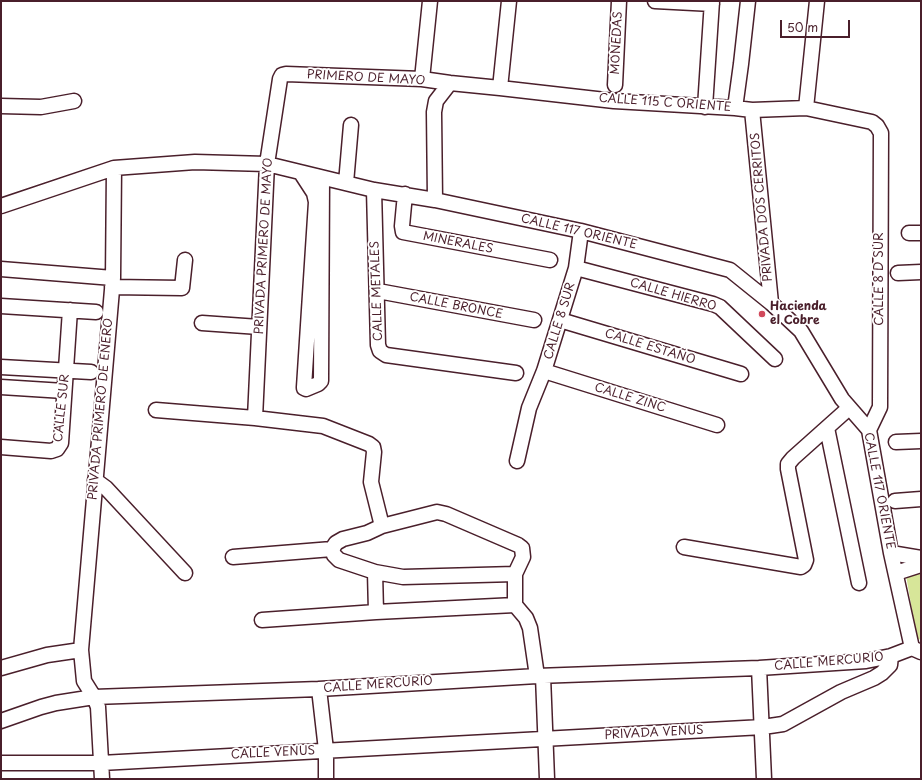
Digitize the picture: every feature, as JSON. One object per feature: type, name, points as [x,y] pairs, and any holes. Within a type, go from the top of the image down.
[{"type":"street","points":[[422,79],[430,1]]},
{"type":"street","points":[[500,88],[509,1]]},
{"type":"street","name":"MONEDAS","points":[[614,85],[619,1]]},
{"type":"street","points":[[655,1],[712,2],[705,107]]},
{"type":"street","points":[[735,108],[748,1]]},
{"type":"street","points":[[806,108],[817,1]]},
{"type":"street","name":"PRIMERO DE MAYO","points":[[282,75],[422,79],[450,84]]},
{"type":"street","name":"PRIVADA PRIMERO DE MAYO","points":[[255,418],[267,164],[280,79],[282,75]]},
{"type":"street","points":[[435,200],[435,107],[436,101],[450,84]]},
{"type":"street","name":"CALLE 115 C ORIENTE","points":[[450,84],[614,101],[752,110],[806,108],[872,122],[876,126]]},
{"type":"street","points":[[1,106],[41,107],[74,101]]},
{"type":"street","name":"PRIVADA DOS CERRITOS","points":[[752,110],[771,304]]},
{"type":"street","points":[[346,183],[351,125]]},
{"type":"street","name":"CALLE 8 D SUR","points":[[869,430],[880,407],[880,133],[876,126]]},
{"type":"street","name":"CALLE 117 ORIENTE","points":[[1,206],[114,168],[195,162],[267,164],[374,190],[405,194],[582,231],[724,268],[736,274],[801,331],[842,399],[869,430],[891,553],[916,650]]},
{"type":"street","name":"PRIVADA PRIMERO DE ENERO","points":[[102,779],[98,707],[84,681],[81,650],[112,282],[114,168]]},
{"type":"street","points":[[301,172],[316,198],[317,251]]},
{"type":"street","points":[[315,313],[317,251],[322,178]]},
{"type":"street","name":"CALLE METALES","points":[[374,190],[378,291],[378,345],[380,351],[386,355],[516,373]]},
{"type":"street","name":"MINERALES","points":[[405,194],[402,226],[403,232],[550,260]]},
{"type":"street","name":"CALLE 8 SUR","points":[[517,461],[529,408],[544,372],[576,268],[582,231]]},
{"type":"street","points":[[1,269],[112,282],[182,288],[185,260]]},
{"type":"street","name":"CALLE HIERRO","points":[[576,268],[713,304],[725,312],[775,359]]},
{"type":"street","points":[[898,273],[921,272]]},
{"type":"street","name":"CALLE BRONCE","points":[[378,291],[534,320]]},
{"type":"street","points":[[1,306],[96,312]]},
{"type":"street","name":"CALLE SUR","points":[[1,447],[51,451],[57,449],[60,443],[70,310]]},
{"type":"street","name":"CALLE ESTAÑO","points":[[560,320],[741,374]]},
{"type":"street","points":[[202,323],[260,327]]},
{"type":"street","points":[[1,367],[91,372]]},
{"type":"street","name":"CALLE ZINC","points":[[544,372],[717,425]]},
{"type":"street","points":[[1,387],[64,391]]},
{"type":"street","points":[[684,547],[801,567],[804,565],[806,560],[788,464],[849,408]]},
{"type":"street","points":[[156,410],[255,418],[323,426],[369,444],[373,447],[374,452],[371,482],[382,526]]},
{"type":"street","points":[[827,428],[859,583]]},
{"type":"street","points":[[896,442],[921,441]]},
{"type":"street","points":[[95,480],[106,488],[185,573]]},
{"type":"street","points":[[895,501],[921,500]]},
{"type":"street","points":[[233,557],[332,549],[343,539],[367,533],[382,526],[437,512],[446,514],[518,545],[522,548],[523,557],[515,574],[515,605],[526,618],[530,628],[540,676],[547,779]]},
{"type":"street","points":[[332,549],[334,555],[339,560],[375,572],[403,577],[515,574]]},
{"type":"street","points":[[891,553],[921,558]]},
{"type":"street","points":[[896,573],[921,565]]},
{"type":"street","points":[[375,572],[376,612]]},
{"type":"street","points":[[262,620],[376,612],[515,605]]},
{"type":"street","points":[[1,668],[47,655],[81,650]]},
{"type":"street","name":"CALLE MERCURIO","points":[[1,721],[56,703],[94,698],[319,689],[540,676],[759,668],[866,660],[916,650]]},
{"type":"street","name":"PRIVADA VENUS","points":[[545,739],[763,733],[783,724],[841,692],[874,678],[890,665],[891,656]]},
{"type":"street","name":"CALLE MERCURIO","points":[[759,668],[764,779]]},
{"type":"street","points":[[319,689],[326,750],[326,779]]},
{"type":"street","name":"CALLE VENUS","points":[[1,763],[101,763],[545,739]]},
{"type":"green space","points":[[921,574],[921,639],[917,640],[906,575]]},
{"type":"place","name":"Hacienda el Cobre","points":[[762,314]]}]
